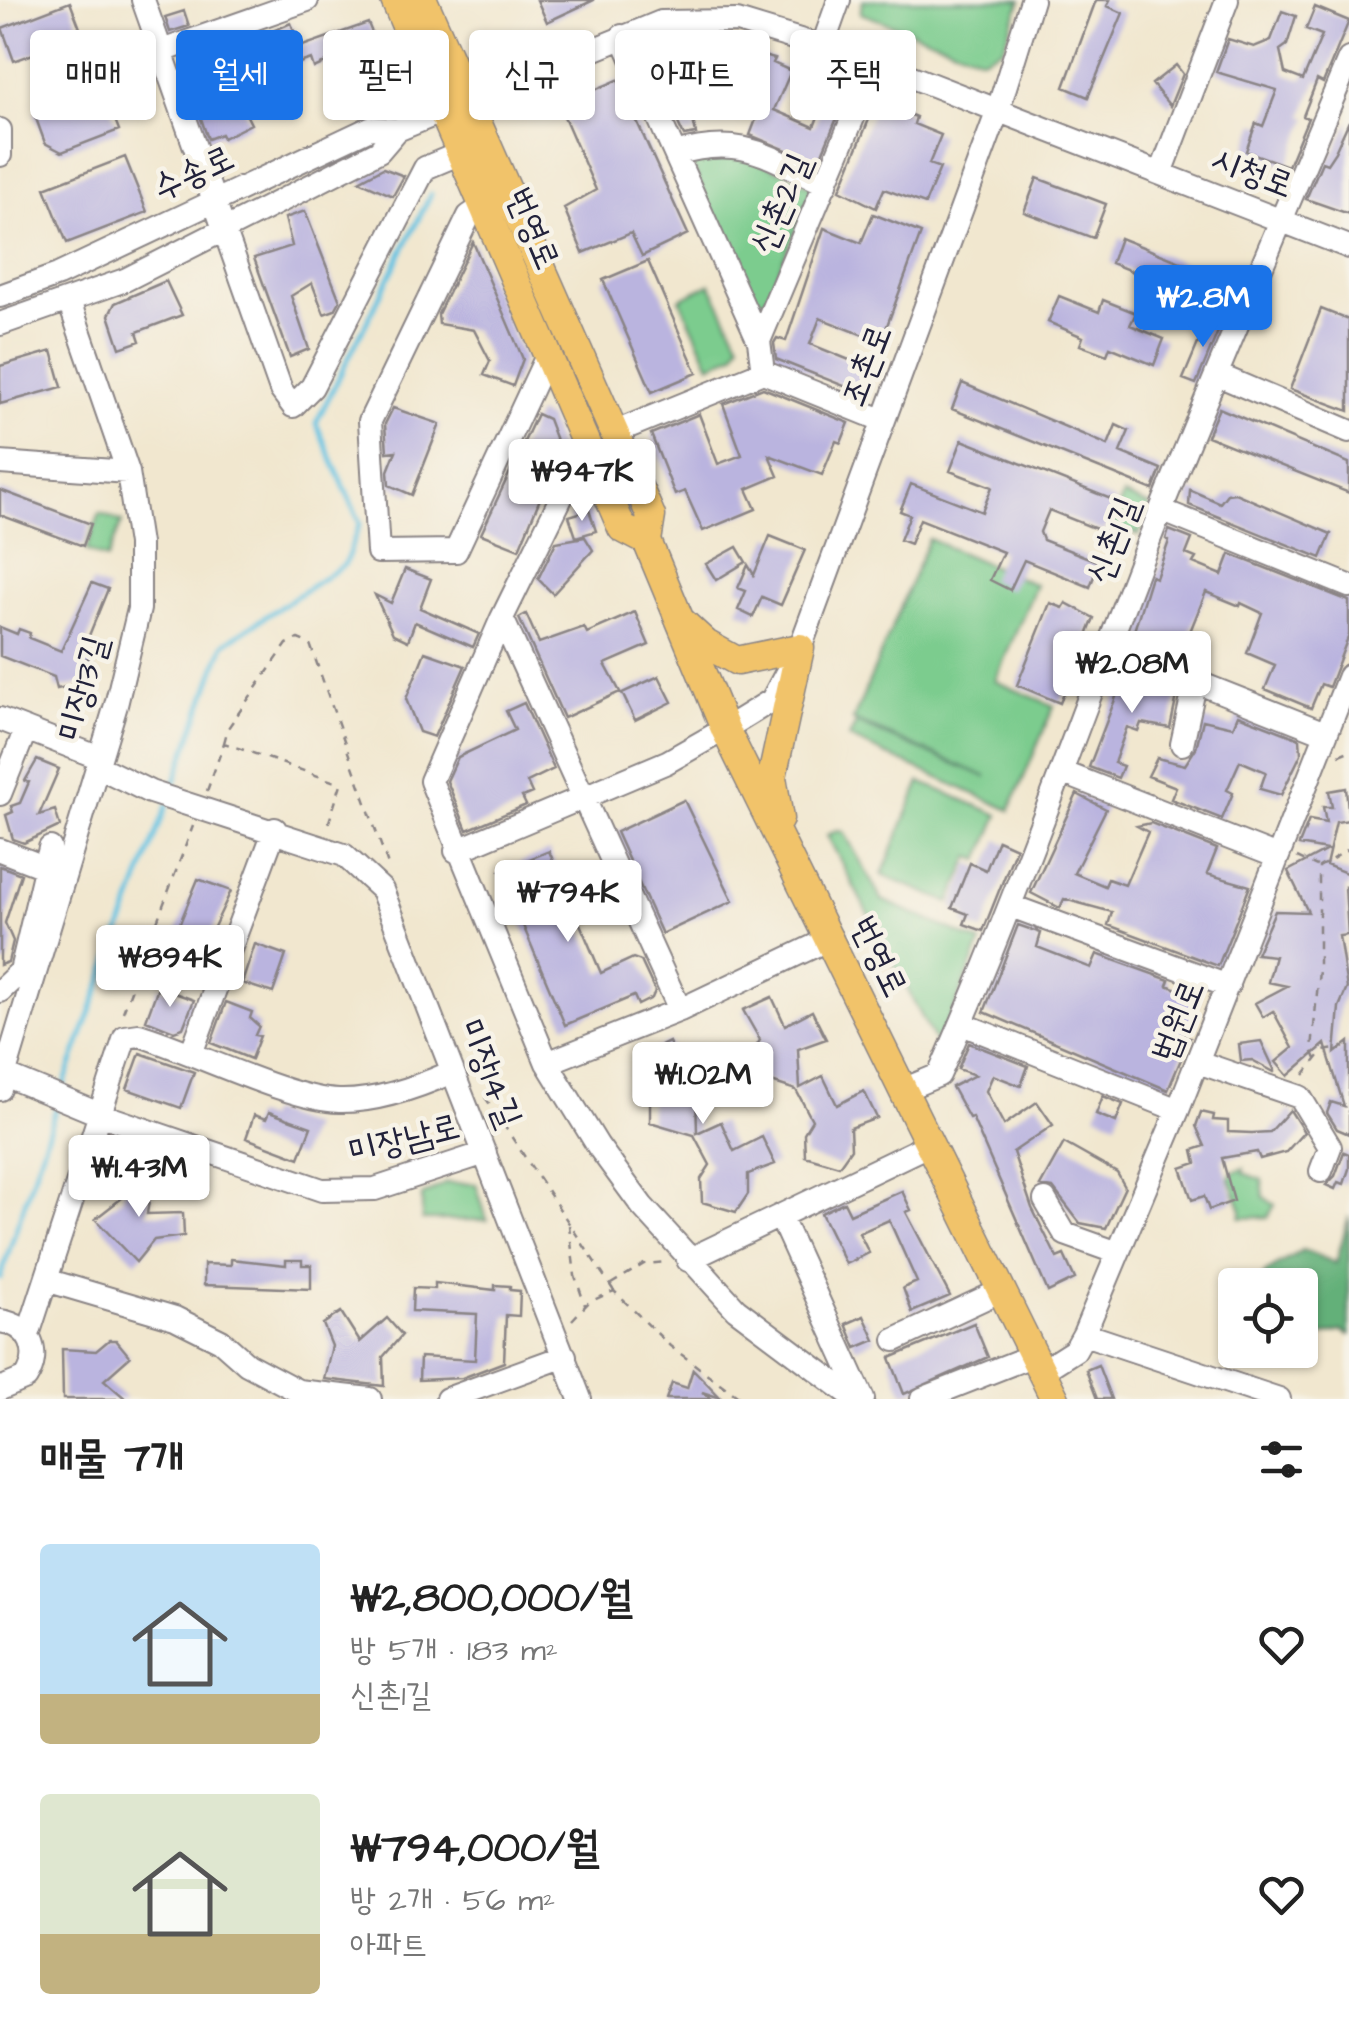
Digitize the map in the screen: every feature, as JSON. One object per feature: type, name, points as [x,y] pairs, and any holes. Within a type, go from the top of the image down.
[{"type":"main road","name":"번영로","points":[[395,0],[454,106],[495,199],[613,432],[651,516],[647,541],[674,614],[725,729],[831,938],[1002,1290],[1039,1375],[1056,1399]]},
{"type":"main road","name":"번영로","points":[[423,0],[454,106]]},
{"type":"main road","name":"번영로","points":[[495,199],[547,356],[622,528],[647,541]]},
{"type":"main road","points":[[674,614],[706,644],[737,661],[800,648],[772,777],[789,859]]},
{"type":"street","points":[[143,0],[218,212]]},
{"type":"street","points":[[162,51],[307,0]]},
{"type":"street","points":[[829,30],[840,0]]},
{"type":"street","name":"조촌로","points":[[456,851],[666,762],[772,700],[800,648],[998,113],[1032,0]]},
{"type":"street","points":[[1162,173],[1227,0]]},
{"type":"street","name":"시청로","points":[[630,30],[654,12],[736,21],[790,35]]},
{"type":"street","name":"시청로","points":[[398,130],[615,39]]},
{"type":"street","name":"신촌1길","points":[[903,1090],[939,1075],[962,1024],[1064,772],[1161,510],[1282,220],[1341,102],[1349,59]]},
{"type":"street","name":"시청로","points":[[916,79],[1349,247]]},
{"type":"street","points":[[660,120],[759,342],[763,372]]},
{"type":"street","name":"신촌2길","points":[[759,342],[852,120]]},
{"type":"street","points":[[0,130],[0,155]]},
{"type":"street","name":"수송로","points":[[0,296],[379,151],[398,130]]},
{"type":"street","points":[[675,154],[705,144],[737,144],[826,184]]},
{"type":"street","name":"수송로","points":[[218,212],[280,390],[293,406],[312,387],[425,168],[472,149]]},
{"type":"street","points":[[495,199],[463,226],[370,421],[368,445],[378,552],[456,551],[547,356]]},
{"type":"street","name":"수송로","points":[[0,324],[126,280],[218,212]]},
{"type":"street","name":"미장13길","points":[[7,1080],[139,609],[139,544],[128,472],[69,301]]},
{"type":"street","points":[[613,432],[763,372],[882,420]]},
{"type":"street","points":[[1218,375],[1349,430]]},
{"type":"street","points":[[588,445],[502,618],[431,781],[456,851],[547,1064],[598,1146],[685,1256],[736,1309],[860,1399]]},
{"type":"street","points":[[0,463],[128,472]]},
{"type":"street","points":[[1161,510],[1349,586]]},
{"type":"street","points":[[502,618],[680,1010]]},
{"type":"street","points":[[1108,647],[1325,733]]},
{"type":"street","name":"법원로","points":[[922,1399],[1039,1375],[1075,1350],[1198,1062],[1275,856],[1349,676]]},
{"type":"street","points":[[1182,744],[1196,680]]},
{"type":"street","name":"미장14길","points":[[0,719],[98,762],[150,792],[275,829],[344,856],[382,890],[580,1399]]},
{"type":"street","points":[[0,794],[26,729]]},
{"type":"street","points":[[1064,772],[1275,856]]},
{"type":"street","points":[[192,1051],[275,829]]},
{"type":"street","points":[[0,850],[47,858],[20,971],[0,991]]},
{"type":"street","points":[[1011,906],[1228,986]]},
{"type":"street","points":[[547,1064],[680,1010],[831,938]]},
{"type":"street","points":[[962,1024],[1178,1110]]},
{"type":"street","points":[[28,1334],[46,1280],[89,1110],[124,1037],[138,1035],[192,1051],[297,1093],[339,1102],[413,1089],[452,1072]]},
{"type":"street","points":[[1198,1062],[1300,1097],[1330,1148],[1321,1170]]},
{"type":"street","name":"미장남로","points":[[7,1080],[322,1190],[376,1189],[485,1153]]},
{"type":"street","points":[[685,1256],[780,1216],[930,1144]]},
{"type":"street","points":[[1045,1200],[1065,1234],[1118,1254]]},
{"type":"street","points":[[780,1216],[860,1399]]},
{"type":"street","points":[[46,1280],[174,1318],[221,1340],[248,1364],[298,1391],[370,1399]]},
{"type":"street","points":[[894,1340],[1002,1290]]},
{"type":"street","points":[[0,1321],[19,1326],[28,1334],[35,1356],[32,1368],[17,1386],[0,1390]]},
{"type":"street","points":[[1084,1334],[1279,1399]]},
{"type":"street","points":[[447,1399],[562,1346]]},
{"type":"path","points":[[123,1012],[224,743],[342,784],[321,847]]},
{"type":"path","points":[[1316,1059],[1312,1050],[1319,970],[1319,867],[1349,849]]},
{"type":"path","points":[[1291,1094],[1323,1051],[1336,1049]]},
{"type":"path","points":[[569,1222],[575,1276],[585,1306]]},
{"type":"path","points":[[610,1284],[644,1264],[676,1261],[685,1256]]},
{"type":"path","points":[[562,1346],[585,1306],[614,1291],[670,1346],[741,1399]]},
{"type":"green space","points":[[863,0],[1021,0],[1003,48],[982,58],[916,34],[916,30],[860,13]]},
{"type":"green space","points":[[734,150],[813,187],[767,299],[751,301],[745,297],[688,155]]},
{"type":"green space","points":[[710,284],[740,343],[735,353],[710,365],[680,299]]},
{"type":"green space","points":[[1123,495],[1150,506],[1139,535],[1112,524]]},
{"type":"green space","points":[[100,513],[122,522],[107,559],[86,550]]},
{"type":"green space","points":[[929,539],[1036,585],[995,681],[1054,706],[1010,810],[849,738],[856,723],[987,777],[853,720]]},
{"type":"green space","points":[[920,782],[999,815],[980,860],[970,857],[950,903],[882,875]]},
{"type":"green space","points":[[844,832],[882,900],[981,943],[938,1048],[827,835]]},
{"type":"green space","points":[[1244,1168],[1243,1173],[1262,1180],[1264,1198],[1275,1205],[1268,1217],[1240,1218],[1242,1210],[1230,1179],[1232,1172]]},
{"type":"green space","points":[[446,1183],[476,1184],[487,1220],[422,1220],[422,1196]]},
{"type":"green space","points":[[1349,1216],[1349,1335],[1342,1331],[1318,1337],[1318,1268],[1273,1268],[1303,1250],[1336,1263]]},
{"type":"building","points":[[537,0],[594,0],[547,22]]},
{"type":"building","points":[[1096,0],[1110,0],[1107,6],[1123,13],[1088,97],[1064,87]]},
{"type":"building","points":[[70,2],[81,30],[30,30],[30,55],[14,61],[2,28]]},
{"type":"building","points":[[1315,7],[1349,21],[1323,83],[1317,80],[1303,116],[1308,118],[1288,166],[1246,151],[1256,123],[1263,126],[1277,90],[1216,72],[1228,39],[1254,47],[1271,40],[1282,11],[1296,16],[1287,45],[1280,50],[1285,73],[1303,80],[1322,35],[1306,29]]},
{"type":"building","points":[[184,11],[189,26],[170,32],[165,17]]},
{"type":"building","points":[[291,23],[294,30],[275,30]]},
{"type":"building","points":[[368,23],[371,30],[348,30]]},
{"type":"building","points":[[323,39],[323,64],[314,68],[311,59],[303,62],[303,46]]},
{"type":"building","points":[[770,58],[790,71],[774,110],[814,127],[817,120],[836,120],[818,163],[750,135],[756,120],[770,120]]},
{"type":"building","points":[[1176,65],[1183,74],[1170,106],[1152,84]]},
{"type":"building","points":[[615,81],[615,120],[636,120],[688,234],[642,256],[631,233],[583,253],[564,208],[596,190],[566,120],[595,120],[595,90]]},
{"type":"building","points":[[37,120],[115,120],[119,130],[62,152],[45,143]]},
{"type":"building","points":[[202,120],[249,120],[251,124],[223,138],[221,134],[208,139]]},
{"type":"building","points":[[677,120],[693,120],[696,134],[684,136]]},
{"type":"building","points":[[869,120],[915,120],[914,124],[941,135],[929,164],[940,168],[925,204],[884,189],[876,208],[840,190]]},
{"type":"building","points":[[1349,121],[1349,214],[1306,199],[1322,162],[1327,164],[1335,152]]},
{"type":"building","points":[[125,157],[147,212],[67,243],[45,188]]},
{"type":"building","points":[[383,168],[404,176],[393,196],[359,181]]},
{"type":"building","points":[[1037,178],[1106,204],[1093,238],[1024,212]]},
{"type":"building","points":[[305,211],[340,301],[335,310],[324,314],[312,283],[291,296],[309,349],[290,357],[254,258],[292,246],[285,218]]},
{"type":"building","points":[[873,214],[921,233],[881,342],[820,318],[810,344],[874,370],[864,394],[776,359],[774,343],[777,338],[786,341],[824,228],[861,243]]},
{"type":"building","points":[[1120,238],[1188,265],[1184,274],[1192,278],[1186,293],[1111,263]]},
{"type":"building","points":[[473,242],[523,359],[513,386],[484,375],[490,361],[474,330],[439,324],[438,314]]},
{"type":"building","points":[[648,261],[697,373],[652,392],[603,280]]},
{"type":"building","points":[[166,281],[182,315],[137,332],[140,341],[120,348],[109,315],[115,303]]},
{"type":"building","points":[[1059,296],[1099,312],[1103,300],[1136,313],[1130,325],[1164,339],[1154,365],[1110,347],[1107,355],[1080,345],[1083,337],[1048,322]]},
{"type":"building","points":[[1321,309],[1349,320],[1349,411],[1290,389]]},
{"type":"building","points":[[1209,317],[1222,322],[1196,384],[1183,379]]},
{"type":"building","points":[[52,351],[62,387],[0,404],[0,366]]},
{"type":"building","points":[[962,383],[1108,445],[1116,425],[1129,431],[1120,452],[1161,469],[1153,490],[952,409]]},
{"type":"building","points":[[763,388],[849,423],[841,443],[836,441],[822,475],[769,455],[778,476],[747,489],[756,509],[703,531],[685,491],[675,495],[651,434],[699,414],[718,464],[742,455],[723,404]]},
{"type":"building","points":[[393,408],[440,424],[412,495],[389,485],[388,471],[396,451],[387,452],[385,424]]},
{"type":"building","points":[[1219,408],[1349,463],[1349,493],[1207,436]]},
{"type":"building","points":[[537,414],[548,419],[560,451],[519,549],[481,534]]},
{"type":"building","points":[[962,440],[1116,501],[1104,532],[1049,510],[1040,532],[1043,540],[1099,562],[1090,587],[1024,560],[1010,590],[990,580],[1003,552],[920,519],[910,544],[900,540],[910,515],[900,511],[911,484],[982,512],[992,487],[950,471]]},
{"type":"building","points":[[0,490],[91,524],[83,546],[0,515]]},
{"type":"building","points":[[1190,490],[1220,503],[1227,494],[1235,493],[1331,534],[1321,558],[1189,505]]},
{"type":"building","points":[[589,510],[596,531],[576,537],[569,516]]},
{"type":"building","points":[[1169,530],[1192,539],[1186,554],[1196,558],[1193,563],[1222,575],[1230,554],[1349,601],[1349,635],[1329,687],[1321,684],[1311,708],[1265,689],[1275,665],[1247,653],[1262,613],[1241,603],[1240,606],[1206,592],[1179,659],[1158,651],[1159,646],[1134,631],[1151,576],[1156,578],[1169,541]]},
{"type":"building","points":[[770,536],[805,550],[781,605],[762,597],[753,617],[738,610],[746,591],[738,588],[748,565],[754,575]]},
{"type":"building","points":[[585,537],[593,550],[553,594],[538,579],[556,542]]},
{"type":"building","points":[[737,547],[746,562],[716,580],[706,564]]},
{"type":"building","points":[[405,569],[431,579],[420,608],[479,634],[473,647],[415,622],[408,641],[393,634],[375,595],[391,603]]},
{"type":"building","points":[[92,583],[108,589],[79,660],[89,658],[94,665],[93,681],[57,689],[54,677],[0,656],[0,627],[17,634],[19,629],[30,633],[29,638],[61,651]]},
{"type":"building","points":[[1050,603],[1063,608],[1066,603],[1094,618],[1060,703],[1017,685]]},
{"type":"building","points":[[635,612],[649,645],[605,664],[620,692],[564,718],[519,618],[526,614],[539,643],[584,627],[587,633]]},
{"type":"building","points":[[425,652],[465,666],[434,737],[419,732],[406,699]]},
{"type":"building","points":[[1119,668],[1178,691],[1170,728],[1141,723],[1138,731],[1127,727],[1114,763],[1123,766],[1118,778],[1089,767],[1116,697]]},
{"type":"building","points":[[659,676],[672,702],[635,720],[622,693]]},
{"type":"building","points":[[524,703],[554,769],[527,782],[532,793],[522,797],[526,805],[467,830],[447,781],[458,757],[515,730],[506,711]]},
{"type":"building","points":[[1238,715],[1300,739],[1301,754],[1281,795],[1260,789],[1266,772],[1240,761],[1227,790],[1233,793],[1222,819],[1171,799],[1176,787],[1148,776],[1157,758],[1185,765],[1196,748],[1203,720],[1233,727]]},
{"type":"building","points":[[37,760],[59,769],[39,815],[55,810],[60,826],[24,843],[13,839],[6,815],[13,812],[11,806],[20,803],[29,782],[25,781]]},
{"type":"building","points":[[1346,788],[1349,820],[1336,822],[1326,865],[1349,874],[1349,888],[1345,887],[1348,935],[1339,936],[1347,988],[1339,1007],[1335,1053],[1349,1042],[1349,1134],[1337,1129],[1327,1113],[1331,1102],[1344,1106],[1325,1044],[1288,1076],[1276,1062],[1293,1048],[1273,1011],[1263,1017],[1255,1003],[1287,986],[1268,982],[1275,956],[1256,954],[1275,911],[1308,912],[1288,871],[1327,850],[1299,845],[1309,820],[1326,823],[1323,807],[1332,807],[1329,791]]},
{"type":"building","points":[[1077,794],[1106,809],[1074,873],[1105,886],[1108,879],[1125,885],[1148,832],[1137,826],[1151,823],[1217,849],[1207,874],[1250,886],[1218,966],[1108,925],[1112,912],[1064,899],[1060,908],[1031,893]]},
{"type":"building","points":[[684,800],[733,901],[662,934],[616,832]]},
{"type":"building","points":[[998,840],[1016,848],[983,931],[964,924],[968,914],[952,908],[970,863],[986,870]]},
{"type":"building","points":[[549,851],[601,973],[633,958],[641,961],[655,991],[652,998],[638,1005],[634,996],[565,1025],[500,871]]},
{"type":"building","points":[[0,866],[21,874],[5,923],[13,941],[8,962],[0,965]]},
{"type":"building","points":[[198,879],[231,891],[195,967],[166,957]]},
{"type":"building","points":[[1018,925],[1041,933],[1037,947],[1091,968],[1097,954],[1169,980],[1167,985],[1200,999],[1184,1036],[1190,1038],[1168,1090],[984,1012]]},
{"type":"building","points":[[255,944],[286,955],[273,993],[242,983]]},
{"type":"building","points":[[158,987],[194,1000],[183,1028],[174,1031],[146,1020]]},
{"type":"building","points":[[772,997],[785,1025],[812,1011],[826,1039],[798,1049],[800,1088],[823,1076],[837,1105],[864,1091],[877,1118],[850,1128],[851,1149],[839,1166],[805,1156],[804,1133],[812,1120],[796,1090],[753,1076],[752,1054],[760,1040],[743,1010]]},
{"type":"building","points":[[226,1002],[252,1012],[250,1018],[259,1026],[255,1035],[260,1036],[251,1059],[211,1043]]},
{"type":"building","points":[[1261,1041],[1274,1072],[1252,1060],[1241,1061],[1239,1044]]},
{"type":"building","points":[[669,1042],[683,1071],[710,1057],[723,1084],[696,1094],[697,1133],[721,1122],[734,1151],[762,1137],[775,1164],[748,1174],[748,1194],[736,1212],[702,1202],[701,1179],[710,1165],[694,1135],[650,1122],[650,1099],[658,1086],[641,1056]]},
{"type":"building","points":[[969,1043],[1028,1066],[1021,1086],[993,1075],[986,1091],[1004,1125],[1037,1102],[1053,1125],[1013,1152],[1032,1208],[1057,1258],[1064,1255],[1075,1279],[1048,1292],[972,1117],[969,1118],[952,1087],[975,1075],[958,1069]]},
{"type":"building","points":[[140,1053],[194,1072],[181,1108],[127,1089]]},
{"type":"building","points":[[1103,1096],[1123,1104],[1116,1122],[1096,1114]]},
{"type":"building","points":[[1290,1110],[1304,1132],[1286,1152],[1260,1159],[1257,1152],[1222,1158],[1234,1201],[1209,1210],[1204,1196],[1192,1200],[1181,1168],[1196,1163],[1193,1150],[1205,1146],[1196,1126],[1201,1112],[1214,1115],[1213,1120],[1228,1121],[1228,1132],[1252,1133],[1270,1132]]},
{"type":"building","points":[[269,1112],[311,1127],[299,1158],[246,1138],[254,1115],[266,1119]]},
{"type":"building","points":[[1064,1143],[1117,1173],[1125,1187],[1106,1228],[1080,1223],[1053,1188],[1040,1186]]},
{"type":"building","points":[[1344,1152],[1349,1154],[1349,1169],[1344,1184],[1338,1182],[1335,1189],[1326,1185],[1335,1176]]},
{"type":"building","points":[[130,1176],[152,1179],[147,1214],[183,1213],[184,1236],[154,1240],[136,1262],[95,1219],[122,1198]]},
{"type":"building","points":[[902,1191],[911,1210],[906,1212],[950,1296],[912,1312],[903,1288],[917,1282],[889,1220],[859,1233],[869,1253],[846,1264],[821,1213],[844,1202],[850,1214]]},
{"type":"building","points":[[231,1259],[286,1265],[286,1260],[302,1260],[302,1265],[311,1265],[311,1289],[204,1285],[204,1264],[231,1265]]},
{"type":"building","points":[[435,1283],[495,1290],[495,1285],[510,1286],[510,1290],[520,1291],[519,1316],[506,1315],[504,1362],[462,1378],[419,1380],[420,1357],[475,1360],[477,1314],[412,1311],[413,1288],[435,1289]]},
{"type":"building","points":[[341,1312],[360,1342],[387,1318],[402,1335],[383,1357],[384,1386],[324,1379],[332,1346],[323,1324]]},
{"type":"building","points":[[864,1316],[875,1340],[856,1348],[846,1324]]},
{"type":"building","points":[[974,1323],[988,1357],[904,1394],[890,1358]]},
{"type":"building","points":[[109,1340],[116,1340],[130,1357],[104,1380],[126,1399],[63,1399],[62,1349],[96,1351]]},
{"type":"building","points":[[1098,1365],[1111,1399],[1097,1399],[1086,1370]]},
{"type":"building","points":[[693,1369],[721,1398],[702,1392],[712,1399],[666,1399],[672,1383],[687,1388]]},
{"type":"waterway","points":[[172,790],[224,644],[345,564],[360,523],[316,423],[431,194]]},
{"type":"waterway","points":[[62,1090],[167,805]]},
{"type":"waterway","points":[[0,1278],[57,1105]]}]
